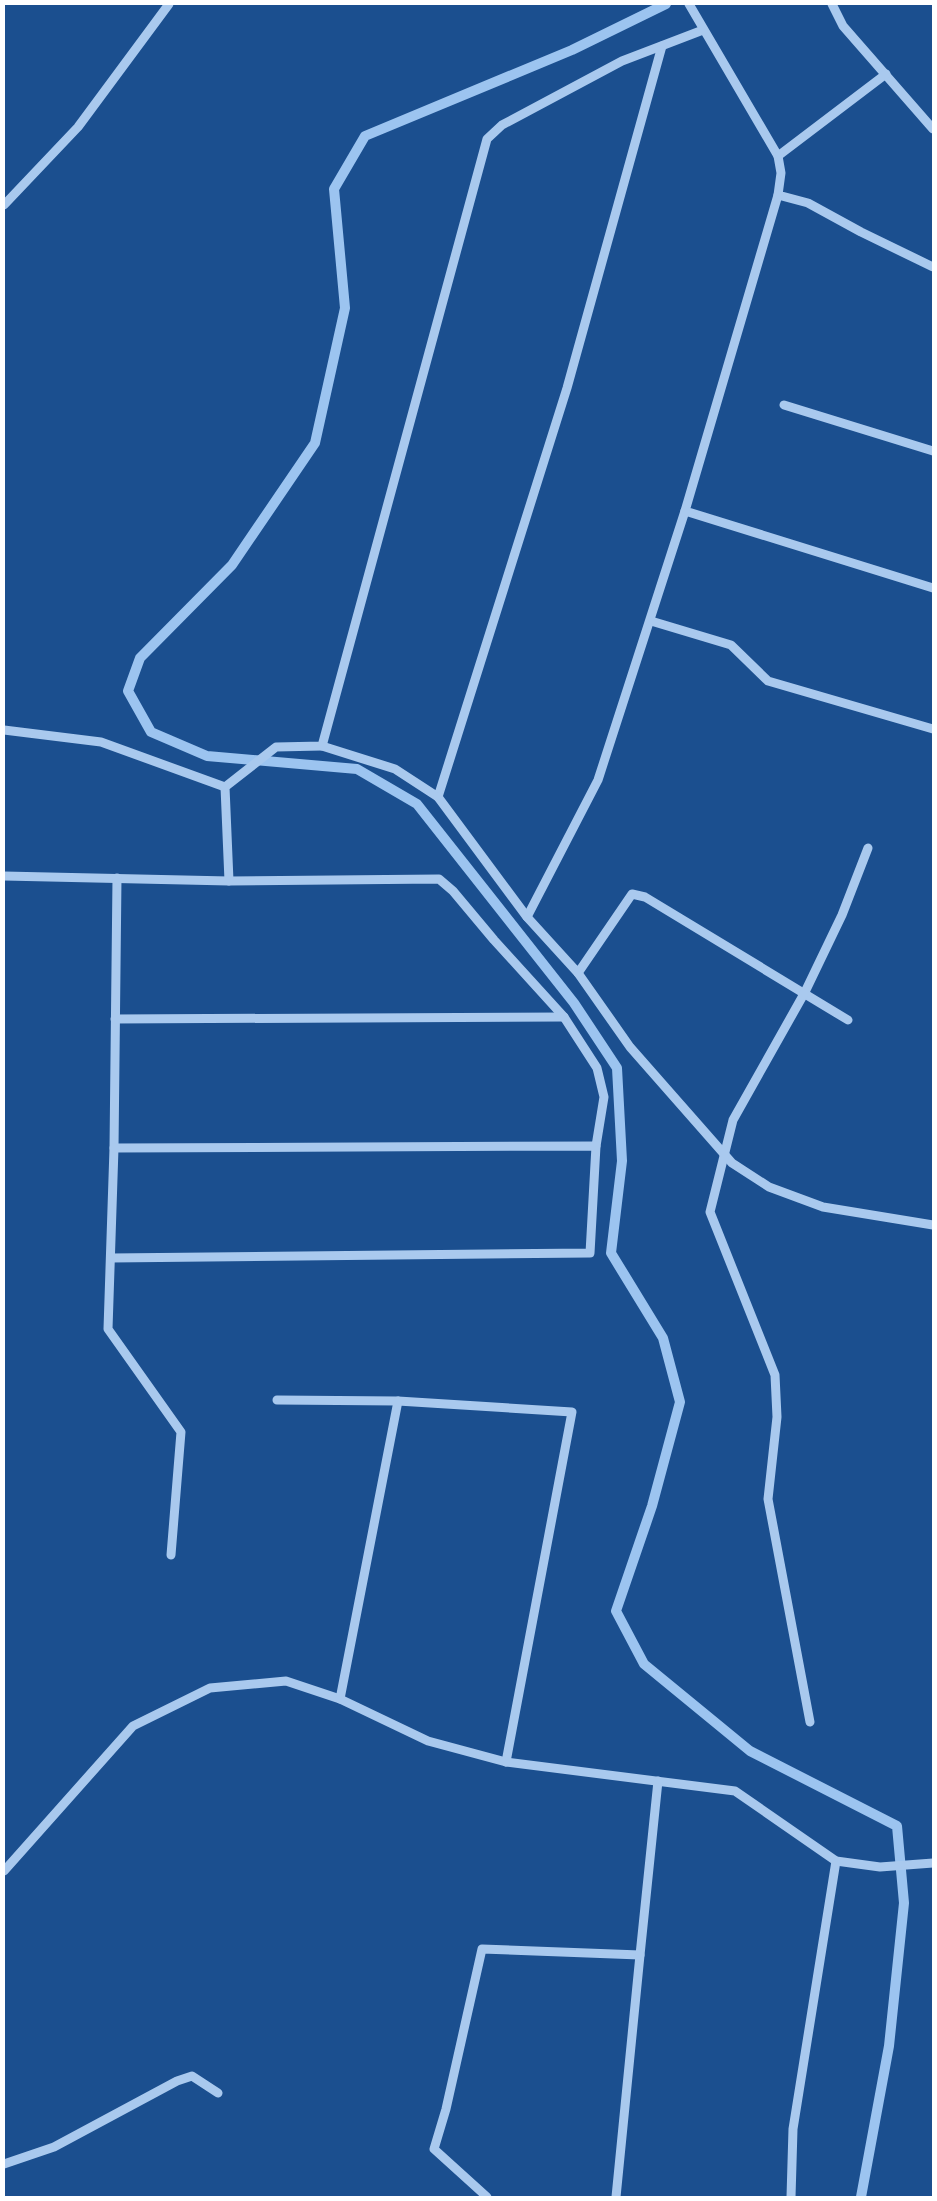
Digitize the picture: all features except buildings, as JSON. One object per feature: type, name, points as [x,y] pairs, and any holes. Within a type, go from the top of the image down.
[{"type":"street","points":[[4,205],[78,127],[169,4]]},
{"type":"street","points":[[527,916],[598,780],[685,511],[778,195],[781,173],[778,156],[689,4]]},
{"type":"street","points":[[832,4],[843,26],[933,129]]},
{"type":"street","points":[[322,746],[487,139],[502,125],[622,61],[703,30]]},
{"type":"street","points":[[438,797],[567,388],[662,46]]},
{"type":"street","points":[[778,156],[886,74]]},
{"type":"street","points":[[778,195],[808,203],[861,232],[933,267]]},
{"type":"street","points":[[784,404],[933,451]]},
{"type":"street","points":[[685,511],[933,588]]},
{"type":"street","points":[[651,621],[731,645],[768,681],[933,729]]},
{"type":"street","points":[[4,730],[101,742],[225,787]]},
{"type":"street","points":[[225,787],[276,747],[322,746],[395,768],[438,797],[527,916],[578,973],[630,1047],[732,1163],[769,1187],[823,1207],[933,1225]]},
{"type":"street","points":[[225,787],[229,881]]},
{"type":"street","points":[[810,1722],[768,1499],[777,1417],[775,1375],[710,1212],[733,1120],[804,992],[842,915],[868,848]]},
{"type":"street","points":[[4,876],[229,881],[439,879],[454,891],[494,940],[564,1016],[597,1068],[604,1096],[596,1146],[590,1253],[111,1258]]},
{"type":"street","points":[[117,878],[114,1148],[108,1328],[181,1432],[171,1555]]},
{"type":"street","points":[[578,973],[632,894],[645,897],[848,1020]]},
{"type":"street","points":[[115,1019],[564,1016]]},
{"type":"street","points":[[114,1148],[596,1146]]},
{"type":"street","points":[[277,1400],[398,1400],[572,1412],[506,1762]]},
{"type":"street","points":[[340,1699],[398,1400]]},
{"type":"street","points":[[4,1871],[133,1726],[210,1688],[286,1682],[340,1699],[428,1741],[506,1762],[735,1791],[836,1861],[880,1867],[933,1863]]},
{"type":"street","points":[[616,2197],[658,1781]]},
{"type":"street","points":[[791,2197],[793,2129],[836,1861]]},
{"type":"street","points":[[487,2197],[434,2149],[446,2109],[482,1949],[640,1955]]},
{"type":"street","points":[[4,2164],[54,2147],[177,2081],[192,2076],[218,2093]]},
{"type":"waterway","points":[[666,4],[572,50],[365,136],[334,189],[345,308],[315,443],[232,565],[140,658],[128,691],[151,732],[207,756],[357,769],[417,804],[574,1003],[617,1068],[622,1161],[611,1253],[663,1338],[680,1402],[652,1506],[616,1611],[644,1664],[750,1751],[897,1826],[904,1903],[889,2046],[861,2197]]}]
